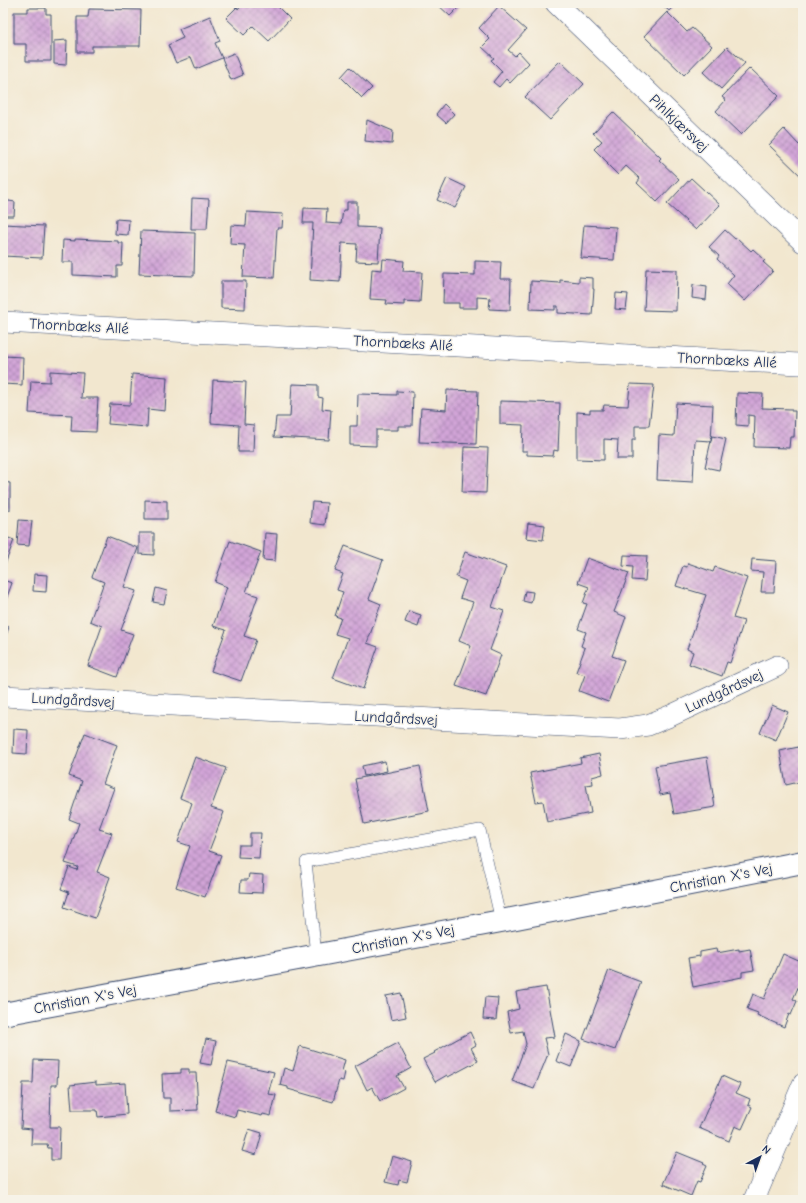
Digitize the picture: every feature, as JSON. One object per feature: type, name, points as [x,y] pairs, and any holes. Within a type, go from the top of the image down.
[{"type":"street","name":"Pihlkjærsvej","points":[[556,3],[803,242]]},
{"type":"street","name":"Thornbæks Allé","points":[[3,322],[803,363]]},
{"type":"street","name":"Lundgårdsvej","points":[[3,696],[620,729],[648,725],[777,666]]},
{"type":"street","name":"Christian X's Vej","points":[[3,1014],[501,921],[803,862]]},
{"type":"street","points":[[754,1200],[803,1084]]},
{"type":"lane","points":[[316,955],[306,862],[480,830],[501,921]]},
{"type":"building","points":[[243,3],[274,3],[290,19],[269,41],[253,26],[244,35],[226,18]]},
{"type":"building","points":[[436,3],[463,3],[450,16]]},
{"type":"building","points":[[660,3],[677,3],[669,11]]},
{"type":"building","points":[[499,6],[526,30],[508,50],[515,56],[519,52],[529,63],[510,83],[506,79],[499,87],[493,82],[502,71],[491,60],[494,58],[482,47],[490,39],[479,28]]},
{"type":"building","points":[[28,8],[46,8],[46,14],[51,14],[51,61],[26,61],[26,44],[14,44],[14,12],[28,12]]},
{"type":"building","points":[[89,9],[141,10],[140,46],[92,46],[92,52],[77,52],[77,17],[88,17]]},
{"type":"building","points":[[667,12],[687,32],[692,28],[712,46],[684,75],[644,36]]},
{"type":"building","points":[[210,16],[220,41],[215,43],[222,58],[196,69],[191,57],[176,63],[168,45],[183,38],[179,29]]},
{"type":"building","points":[[67,40],[66,65],[54,64],[54,41]]},
{"type":"building","points":[[727,47],[745,63],[721,89],[703,72]]},
{"type":"building","points":[[234,53],[243,75],[231,80],[222,58]]},
{"type":"building","points":[[560,61],[584,84],[550,120],[525,97]]},
{"type":"building","points":[[350,67],[372,88],[362,98],[341,77]]},
{"type":"building","points":[[750,68],[779,96],[741,135],[716,111],[726,100],[722,97]]},
{"type":"building","points":[[444,104],[454,114],[446,123],[436,114]]},
{"type":"building","points":[[613,112],[661,158],[659,160],[679,179],[657,202],[637,183],[640,179],[626,166],[618,175],[594,149],[602,141],[593,133]]},
{"type":"building","points":[[367,120],[393,131],[392,144],[365,141]]},
{"type":"building","points":[[784,129],[799,145],[803,141],[803,178],[769,145]]},
{"type":"building","points":[[447,178],[466,187],[455,208],[437,200]]},
{"type":"building","points":[[691,178],[720,205],[696,230],[667,204]]},
{"type":"building","points":[[192,198],[209,199],[207,229],[191,229]]},
{"type":"building","points":[[3,200],[15,202],[14,216],[3,216]]},
{"type":"building","points":[[347,202],[357,202],[357,227],[380,228],[378,262],[356,261],[357,244],[342,243],[340,282],[310,280],[313,223],[303,223],[304,208],[327,209],[326,223],[341,224],[343,210],[347,210]]},
{"type":"building","points":[[247,212],[283,214],[282,228],[277,228],[274,278],[243,277],[245,245],[230,244],[231,225],[246,226]]},
{"type":"building","points":[[116,219],[129,220],[128,235],[115,234]]},
{"type":"building","points":[[3,224],[44,226],[42,258],[3,256]]},
{"type":"building","points":[[584,225],[616,227],[614,260],[581,258]]},
{"type":"building","points":[[725,230],[735,239],[737,238],[751,251],[753,249],[765,260],[763,262],[773,271],[745,301],[727,284],[734,275],[717,259],[719,256],[709,247]]},
{"type":"building","points":[[141,231],[195,233],[194,276],[139,274]]},
{"type":"building","points":[[75,239],[118,241],[118,243],[123,243],[122,266],[117,266],[117,277],[73,275],[73,262],[62,262],[63,240],[75,241]]},
{"type":"building","points":[[383,259],[404,261],[403,271],[422,272],[420,302],[404,301],[404,305],[386,304],[387,300],[370,299],[372,269],[382,270]]},
{"type":"building","points":[[475,261],[501,262],[500,279],[511,279],[510,310],[489,309],[490,298],[477,297],[477,308],[459,308],[459,303],[443,303],[444,274],[475,275]]},
{"type":"building","points":[[646,269],[677,270],[676,311],[644,310]]},
{"type":"building","points":[[579,277],[593,278],[594,289],[592,315],[558,313],[558,306],[555,306],[555,310],[530,309],[531,281],[560,283],[560,280],[579,282]]},
{"type":"building","points":[[221,281],[246,281],[245,309],[221,308]]},
{"type":"building","points":[[693,285],[707,287],[706,300],[692,298]]},
{"type":"building","points":[[616,293],[628,294],[626,310],[615,309]]},
{"type":"building","points":[[3,356],[23,357],[22,385],[3,384]]},
{"type":"building","points":[[50,371],[83,373],[81,398],[98,398],[96,432],[71,431],[72,415],[29,413],[31,381],[50,382]]},
{"type":"building","points":[[132,374],[167,377],[165,411],[148,409],[147,427],[108,424],[110,404],[130,405]]},
{"type":"building","points":[[213,380],[246,382],[244,424],[254,425],[253,452],[238,452],[239,425],[211,423]]},
{"type":"building","points":[[292,384],[318,385],[318,397],[323,398],[322,409],[331,410],[329,440],[274,437],[276,417],[290,417]]},
{"type":"building","points":[[630,384],[654,385],[649,426],[635,426],[635,440],[632,440],[632,459],[617,459],[618,440],[604,439],[604,460],[577,459],[577,412],[590,413],[590,410],[603,410],[604,405],[628,406]]},
{"type":"building","points":[[447,390],[478,391],[476,444],[419,442],[421,408],[446,410]]},
{"type":"building","points":[[397,391],[413,392],[412,426],[398,426],[398,430],[376,430],[376,446],[350,445],[350,426],[357,426],[358,394],[397,395]]},
{"type":"building","points":[[737,393],[763,394],[762,408],[791,409],[791,411],[795,411],[794,437],[790,437],[789,448],[754,447],[755,416],[748,415],[748,426],[736,425]]},
{"type":"building","points":[[500,401],[560,403],[558,451],[554,450],[553,456],[527,455],[527,451],[522,451],[523,425],[500,424]]},
{"type":"building","points":[[676,403],[713,405],[711,441],[695,440],[693,482],[657,480],[659,435],[674,436]]},
{"type":"building","points":[[712,436],[726,439],[719,470],[705,467]]},
{"type":"building","points":[[464,447],[488,448],[486,493],[462,492]]},
{"type":"building","points":[[3,482],[10,483],[10,510],[3,510]]},
{"type":"building","points":[[145,500],[167,501],[167,519],[145,519]]},
{"type":"building","points":[[312,502],[327,503],[325,525],[310,523]]},
{"type":"building","points":[[19,520],[32,521],[29,546],[17,545]]},
{"type":"building","points":[[528,523],[545,525],[543,540],[526,538]]},
{"type":"building","points":[[139,533],[154,533],[154,555],[139,554]]},
{"type":"building","points":[[265,533],[277,534],[275,561],[263,560]]},
{"type":"building","points":[[3,536],[14,540],[3,570]]},
{"type":"building","points":[[107,536],[138,548],[124,587],[136,591],[121,630],[133,634],[117,677],[88,666],[102,626],[90,621],[104,582],[92,577]]},
{"type":"building","points":[[230,541],[261,552],[246,592],[258,596],[244,636],[256,640],[241,681],[211,671],[226,630],[213,626],[227,587],[215,582]]},
{"type":"building","points":[[345,546],[383,560],[369,599],[381,604],[367,643],[378,647],[363,689],[333,678],[348,638],[335,634],[341,618],[335,616],[343,592],[337,590],[343,574],[335,571]]},
{"type":"building","points":[[465,552],[506,567],[492,607],[504,611],[490,650],[501,655],[486,696],[456,686],[471,646],[459,641],[473,602],[460,598],[466,581],[456,577]]},
{"type":"building","points":[[624,555],[647,556],[645,581],[632,580],[633,567],[623,566]]},
{"type":"building","points":[[587,558],[629,573],[614,612],[626,617],[612,656],[624,660],[608,702],[579,691],[585,675],[576,672],[585,648],[581,646],[586,632],[578,629],[587,604],[583,603],[589,587],[578,583]]},
{"type":"building","points":[[752,559],[776,561],[774,592],[761,592],[763,572],[751,571]]},
{"type":"building","points":[[688,563],[713,572],[715,567],[747,578],[733,618],[744,621],[730,663],[727,662],[722,676],[689,664],[693,652],[687,649],[706,595],[676,586],[683,566],[687,567]]},
{"type":"building","points":[[34,574],[47,575],[46,592],[33,591]]},
{"type":"building","points":[[3,580],[12,583],[3,608]]},
{"type":"building","points":[[156,588],[167,591],[164,604],[153,602]]},
{"type":"building","points":[[525,591],[533,592],[531,603],[523,601]]},
{"type":"building","points":[[409,611],[421,615],[418,627],[405,622]]},
{"type":"building","points":[[3,624],[9,627],[3,644]]},
{"type":"building","points":[[772,705],[788,712],[776,740],[760,733]]},
{"type":"building","points":[[14,729],[28,730],[27,754],[13,753]]},
{"type":"building","points":[[85,733],[117,745],[103,784],[114,788],[99,829],[112,833],[97,872],[110,877],[95,918],[64,907],[69,892],[61,889],[69,867],[77,870],[78,867],[65,863],[79,823],[69,819],[82,781],[69,776]]},
{"type":"building","points":[[803,746],[803,781],[786,785],[780,751]]},
{"type":"building","points":[[599,754],[603,774],[592,777],[593,784],[586,785],[591,813],[547,822],[543,801],[536,802],[530,773],[581,763],[580,758]]},
{"type":"building","points":[[195,757],[226,768],[211,808],[224,812],[209,851],[221,855],[205,897],[176,887],[190,846],[178,842],[192,803],[180,798]]},
{"type":"building","points":[[707,757],[715,807],[674,814],[670,793],[660,795],[655,766]]},
{"type":"building","points":[[385,761],[387,771],[364,776],[362,766]]},
{"type":"building","points":[[420,766],[429,811],[364,824],[355,779]]},
{"type":"building","points":[[250,833],[261,833],[259,858],[238,857],[239,845],[250,845]]},
{"type":"building","points":[[249,874],[263,875],[262,893],[240,892],[241,880],[248,880]]},
{"type":"building","points":[[716,949],[717,953],[739,949],[739,951],[750,949],[754,970],[742,972],[742,977],[693,987],[688,958],[700,956],[700,952]]},
{"type":"building","points":[[783,954],[803,963],[803,976],[793,999],[797,1001],[791,1015],[789,1014],[784,1027],[757,1015],[758,1013],[747,1009],[753,994],[764,999]]},
{"type":"building","points":[[609,970],[641,982],[615,1050],[583,1039]]},
{"type":"building","points":[[546,987],[555,1037],[544,1038],[548,1054],[534,1089],[512,1081],[526,1044],[523,1031],[511,1033],[507,1012],[519,1009],[516,992]]},
{"type":"building","points":[[401,993],[406,1017],[391,1020],[386,996]]},
{"type":"building","points":[[485,997],[498,998],[496,1020],[483,1019]]},
{"type":"building","points":[[470,1032],[476,1045],[471,1048],[478,1061],[448,1077],[447,1075],[435,1082],[423,1059]]},
{"type":"building","points":[[566,1034],[581,1041],[571,1067],[556,1061]]},
{"type":"building","points":[[206,1039],[216,1041],[211,1065],[200,1063]]},
{"type":"building","points":[[398,1043],[411,1068],[397,1076],[404,1088],[380,1101],[372,1087],[367,1090],[355,1066]]},
{"type":"building","points":[[300,1046],[345,1060],[342,1071],[345,1072],[343,1081],[339,1080],[333,1102],[288,1089],[288,1087],[280,1085],[284,1068],[293,1071]]},
{"type":"building","points":[[34,1060],[58,1061],[57,1085],[51,1085],[50,1127],[60,1127],[59,1160],[51,1160],[51,1148],[48,1148],[47,1144],[31,1144],[32,1129],[21,1128],[23,1083],[33,1083]]},
{"type":"building","points":[[228,1062],[274,1072],[268,1094],[276,1095],[271,1116],[263,1114],[262,1116],[237,1110],[235,1117],[215,1111]]},
{"type":"building","points":[[181,1069],[189,1069],[189,1073],[196,1073],[198,1110],[170,1111],[170,1098],[163,1098],[162,1074],[181,1073]]},
{"type":"building","points":[[722,1076],[740,1084],[736,1093],[750,1099],[748,1105],[752,1107],[742,1129],[735,1126],[729,1141],[699,1128]]},
{"type":"building","points":[[96,1082],[96,1085],[125,1083],[127,1114],[98,1117],[97,1110],[72,1110],[70,1085]]},
{"type":"building","points":[[249,1129],[262,1133],[256,1155],[242,1151]]},
{"type":"building","points":[[677,1152],[704,1163],[703,1164],[707,1166],[700,1182],[697,1181],[691,1196],[663,1184]]},
{"type":"building","points":[[392,1156],[412,1162],[407,1182],[399,1180],[398,1185],[385,1182]]}]
